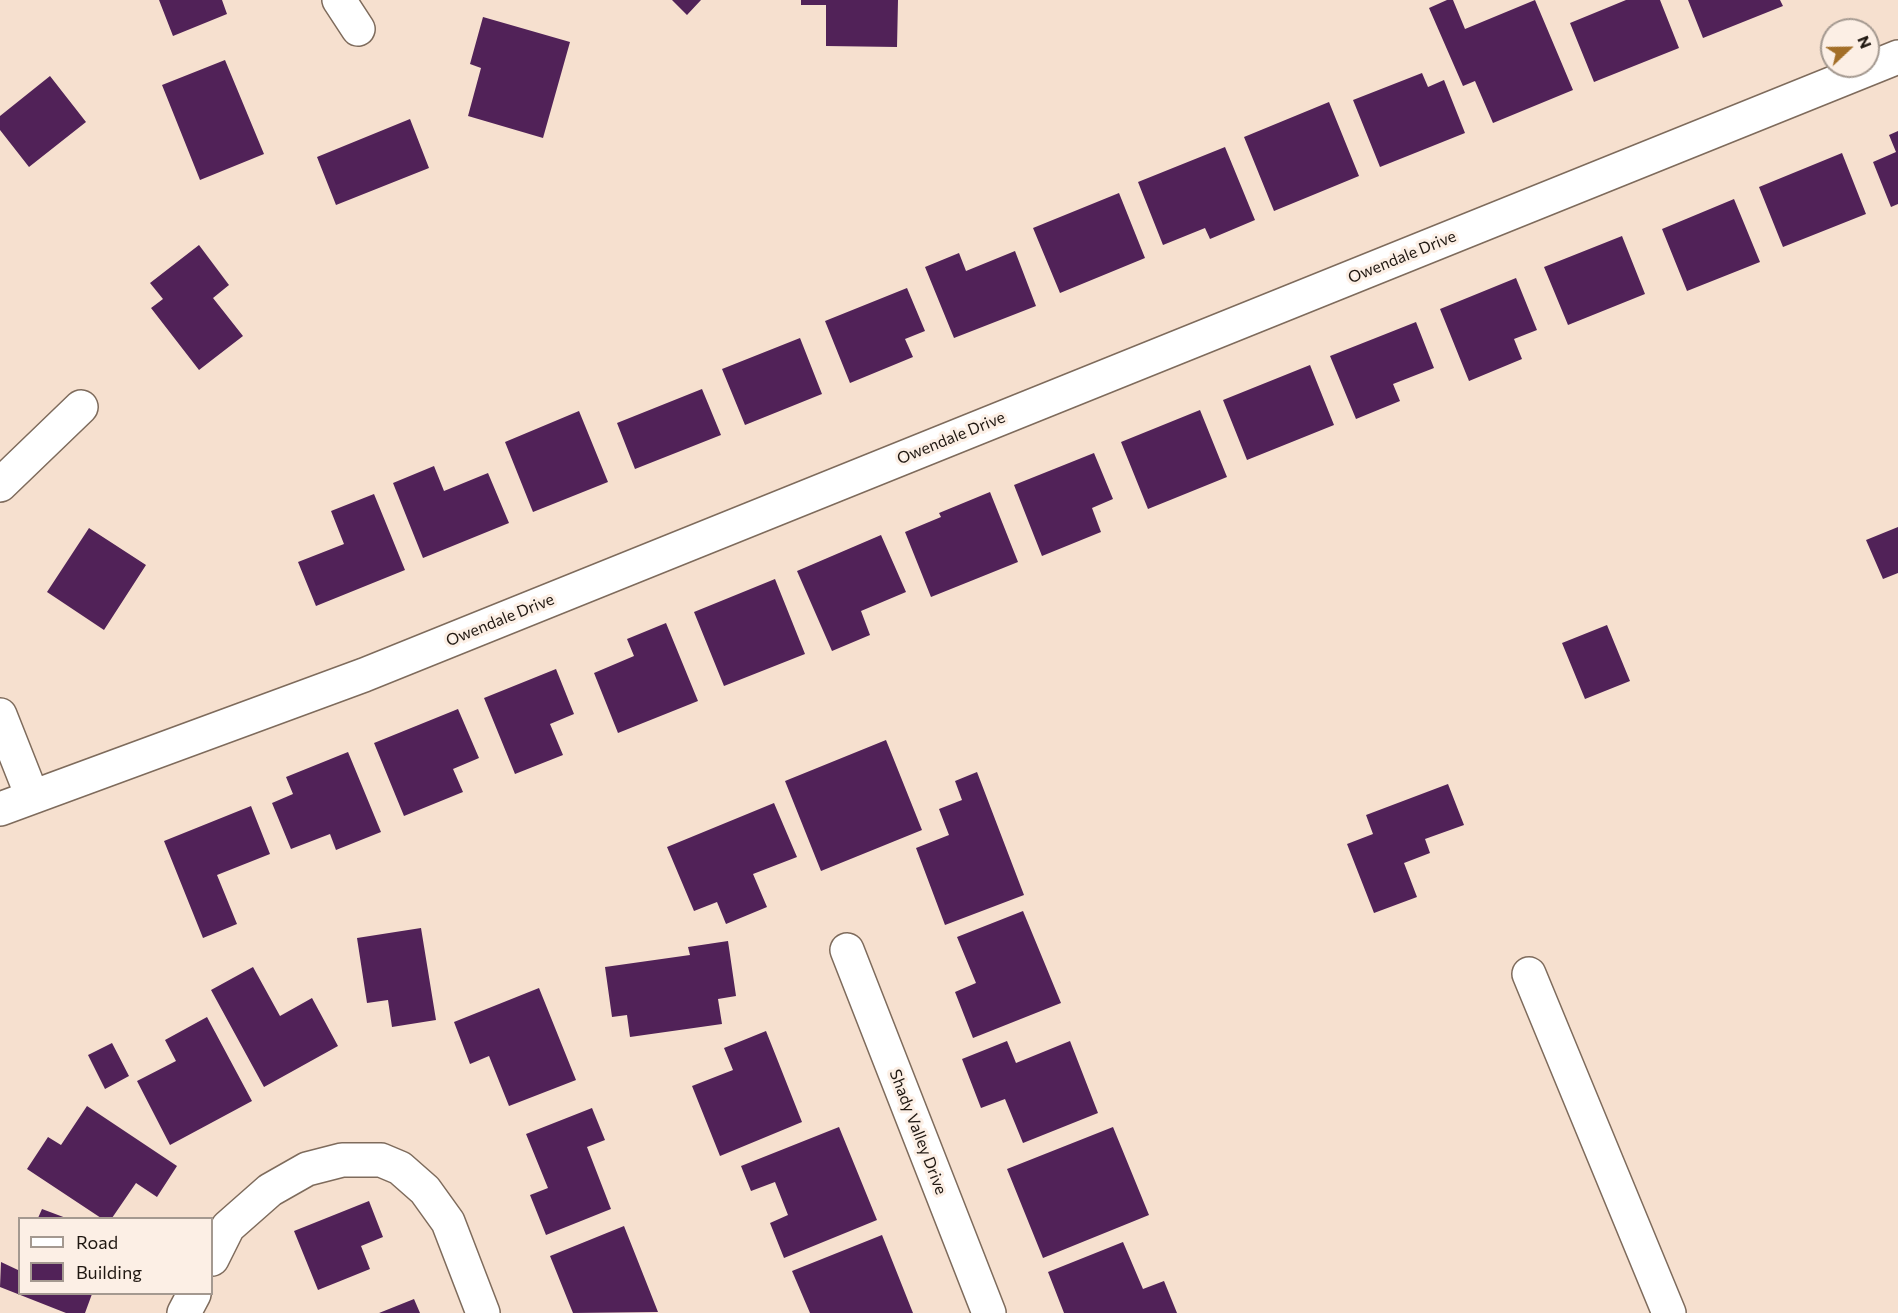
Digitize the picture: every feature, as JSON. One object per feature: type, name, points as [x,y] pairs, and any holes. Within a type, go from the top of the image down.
[{"type":"street","points":[[339,0],[358,29]]},
{"type":"street","name":"Owendale Drive","points":[[0,809],[364,675],[1898,57]]},
{"type":"street","points":[[0,485],[81,407]]},
{"type":"street","points":[[0,715],[32,796]]},
{"type":"street","name":"Shady Valley Drive","points":[[847,950],[989,1313]]},
{"type":"street","points":[[1529,974],[1669,1313]]},
{"type":"street","points":[[213,1257],[228,1227],[270,1190],[307,1169],[342,1160],[381,1160],[400,1168],[425,1190],[448,1222],[483,1313]]},
{"type":"street","points":[[184,1313],[193,1295]]},
{"type":"building","points":[[159,0],[222,0],[227,14],[173,36]]},
{"type":"building","points":[[672,0],[701,0],[687,15]]},
{"type":"building","points":[[801,0],[898,0],[897,47],[826,46],[826,5],[801,5]]},
{"type":"building","points":[[1447,0],[1453,0],[1465,29],[1535,0],[1573,90],[1493,123],[1475,81],[1463,86],[1429,8]]},
{"type":"building","points":[[1626,0],[1660,0],[1679,48],[1594,82],[1570,23]]},
{"type":"building","points":[[1688,0],[1780,0],[1783,6],[1703,38]]},
{"type":"building","points":[[483,17],[570,42],[543,138],[468,116],[481,68],[470,64]]},
{"type":"building","points":[[225,60],[264,154],[200,180],[162,85]]},
{"type":"building","points":[[1422,73],[1428,87],[1444,80],[1465,133],[1380,167],[1353,100]]},
{"type":"building","points":[[50,76],[86,122],[29,167],[0,130],[0,116]]},
{"type":"building","points":[[1329,102],[1359,176],[1274,211],[1244,137]]},
{"type":"building","points":[[410,119],[429,168],[336,205],[317,157]]},
{"type":"building","points":[[1898,131],[1898,204],[1891,207],[1873,162],[1896,152],[1889,135]]},
{"type":"building","points":[[1225,147],[1255,220],[1210,239],[1205,228],[1163,245],[1138,182]]},
{"type":"building","points":[[1842,153],[1866,214],[1783,247],[1759,187]]},
{"type":"building","points":[[1119,193],[1145,258],[1060,293],[1033,228]]},
{"type":"building","points":[[1734,199],[1760,262],[1687,291],[1662,229]]},
{"type":"building","points":[[1622,236],[1645,294],[1568,325],[1544,267]]},
{"type":"building","points":[[199,245],[229,285],[213,298],[243,336],[199,370],[151,308],[163,299],[150,283]]},
{"type":"building","points":[[1015,251],[1036,306],[954,338],[925,267],[959,253],[966,271]]},
{"type":"building","points":[[1516,278],[1537,330],[1514,339],[1522,359],[1469,381],[1440,309]]},
{"type":"building","points":[[907,288],[925,331],[905,339],[913,357],[850,383],[825,321]]},
{"type":"building","points":[[1416,322],[1434,368],[1393,384],[1400,401],[1356,419],[1330,356]]},
{"type":"building","points":[[800,338],[822,394],[745,425],[722,369]]},
{"type":"building","points":[[1310,365],[1334,425],[1247,460],[1223,400]]},
{"type":"building","points":[[702,389],[721,435],[635,469],[617,423]]},
{"type":"building","points":[[1200,410],[1227,477],[1148,509],[1121,442]]},
{"type":"building","points":[[579,411],[608,482],[533,512],[505,442]]},
{"type":"building","points":[[1094,453],[1113,499],[1092,508],[1101,532],[1042,556],[1014,485]]},
{"type":"building","points":[[434,466],[444,491],[488,473],[509,523],[423,558],[393,483]]},
{"type":"building","points":[[990,492],[1018,562],[931,597],[905,532],[941,517],[939,513]]},
{"type":"building","points":[[374,494],[405,570],[316,606],[298,562],[344,544],[331,511]]},
{"type":"building","points":[[1898,527],[1898,573],[1883,579],[1866,540]]},
{"type":"building","points":[[89,528],[146,565],[104,630],[47,592]]},
{"type":"building","points":[[881,535],[906,592],[861,611],[870,635],[832,651],[797,571]]},
{"type":"building","points":[[775,579],[805,654],[724,686],[694,612]]},
{"type":"building","points":[[666,623],[698,701],[618,733],[594,673],[634,656],[627,639]]},
{"type":"building","points":[[1607,625],[1630,681],[1585,699],[1562,643]]},
{"type":"building","points":[[556,669],[574,714],[550,724],[563,755],[515,774],[484,698]]},
{"type":"building","points":[[458,709],[479,758],[453,769],[463,792],[404,816],[374,743]]},
{"type":"building","points":[[886,740],[922,830],[821,871],[785,781]]},
{"type":"building","points":[[348,752],[381,832],[336,850],[330,834],[291,849],[272,803],[293,794],[286,777]]},
{"type":"building","points":[[977,772],[1024,895],[945,925],[916,848],[949,835],[939,809],[962,800],[955,781]]},
{"type":"building","points":[[1448,784],[1464,825],[1425,839],[1430,853],[1404,863],[1417,897],[1374,913],[1347,844],[1373,834],[1366,815]]},
{"type":"building","points":[[774,803],[797,857],[753,874],[767,907],[726,924],[717,902],[694,911],[667,847]]},
{"type":"building","points":[[251,806],[270,854],[217,875],[237,924],[203,938],[164,841]]},
{"type":"building","points":[[1023,911],[1061,1003],[973,1038],[955,992],[976,983],[957,937]]},
{"type":"building","points":[[421,928],[436,1020],[392,1027],[388,1000],[367,1003],[357,938]]},
{"type":"building","points":[[728,941],[736,996],[718,999],[722,1024],[630,1037],[627,1015],[612,1017],[605,967],[690,955],[688,947]]},
{"type":"building","points":[[253,967],[280,1016],[312,998],[338,1046],[264,1087],[211,990]]},
{"type":"building","points":[[539,988],[576,1080],[509,1106],[489,1056],[470,1064],[454,1022]]},
{"type":"building","points":[[207,1017],[252,1101],[170,1145],[137,1081],[176,1061],[165,1040]]},
{"type":"building","points":[[766,1031],[802,1122],[720,1156],[692,1086],[733,1070],[724,1048]]},
{"type":"building","points":[[1007,1041],[1016,1063],[1070,1041],[1098,1113],[1023,1143],[1005,1099],[981,1108],[962,1059]]},
{"type":"building","points":[[112,1043],[129,1076],[105,1089],[88,1055]]},
{"type":"building","points":[[87,1106],[177,1166],[157,1197],[136,1183],[113,1217],[99,1217],[27,1169],[48,1137],[61,1145]]},
{"type":"building","points":[[592,1108],[605,1140],[587,1147],[611,1209],[546,1235],[530,1195],[548,1188],[526,1134]]},
{"type":"building","points":[[839,1127],[877,1220],[784,1258],[770,1223],[788,1215],[775,1182],[751,1191],[741,1166]]},
{"type":"building","points":[[1113,1127],[1149,1215],[1043,1258],[1007,1169]]},
{"type":"building","points":[[369,1201],[383,1237],[361,1246],[370,1269],[318,1290],[294,1231]]},
{"type":"building","points":[[42,1209],[63,1217],[38,1217]]},
{"type":"building","points":[[624,1226],[658,1312],[573,1313],[550,1256]]},
{"type":"building","points":[[882,1235],[913,1313],[810,1313],[792,1271]]},
{"type":"building","points":[[1123,1242],[1143,1289],[1164,1281],[1177,1313],[1064,1313],[1048,1272]]},
{"type":"building","points":[[1,1262],[18,1270],[18,1294],[0,1287]]},
{"type":"building","points":[[20,1295],[92,1295],[85,1313],[66,1313]]},
{"type":"building","points":[[414,1299],[420,1313],[379,1313]]}]
